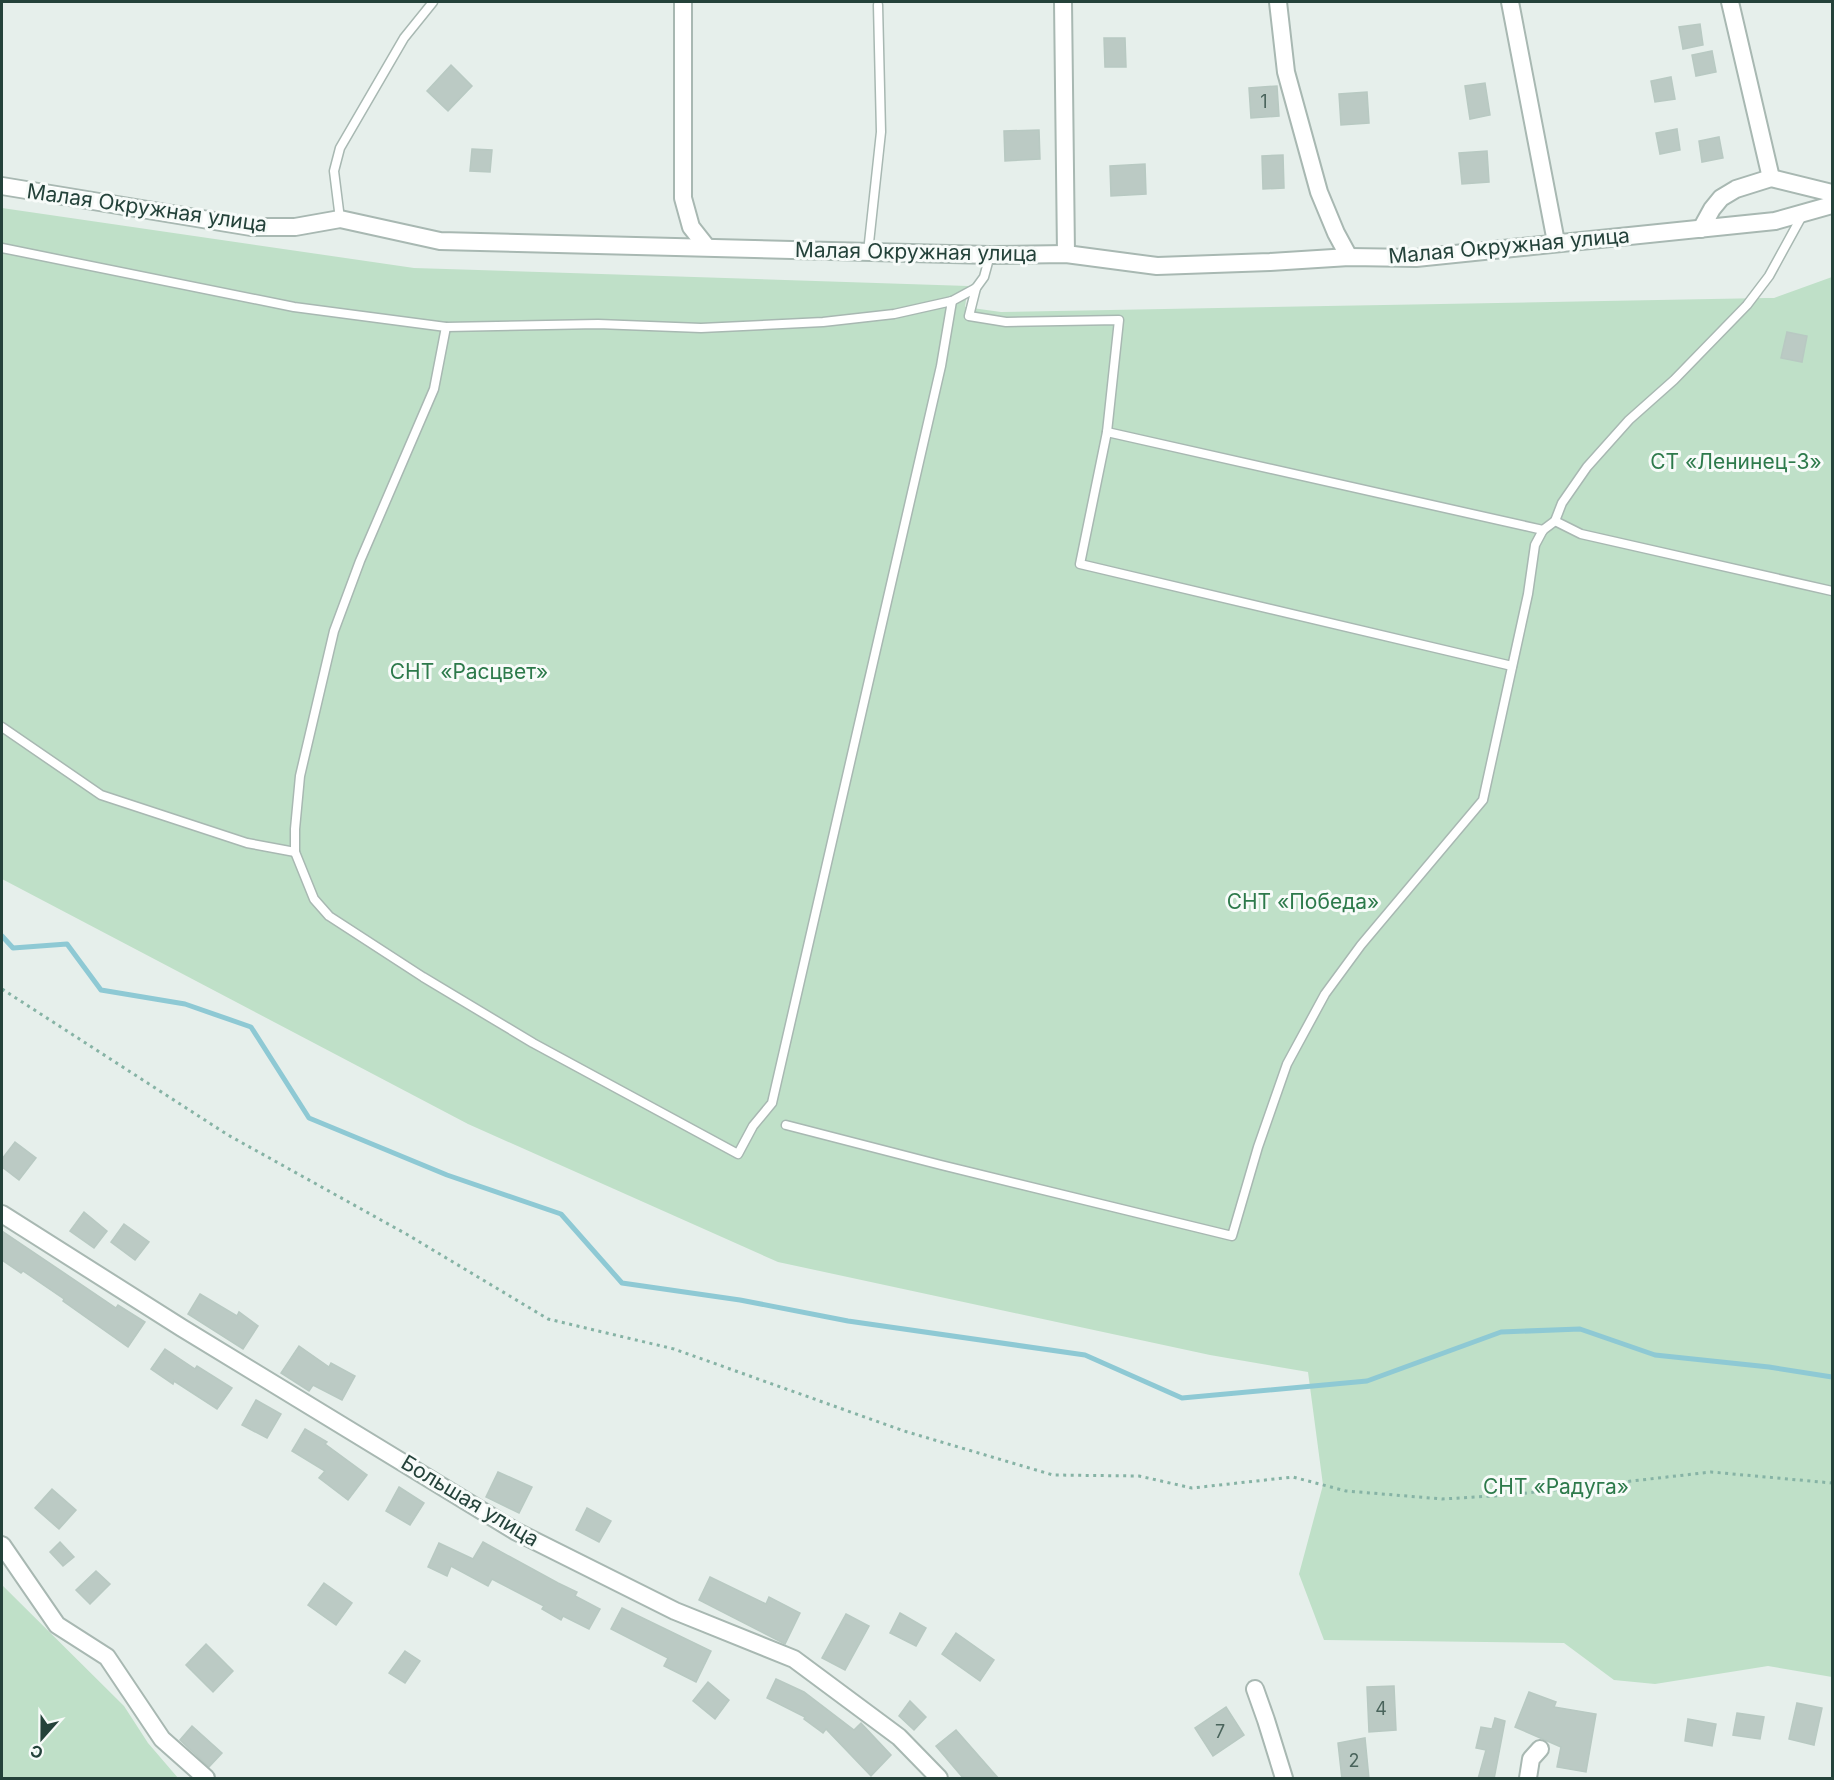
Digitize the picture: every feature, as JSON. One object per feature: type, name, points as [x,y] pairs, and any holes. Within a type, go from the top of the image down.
[{"type":"street","points":[[683,2],[682,198],[691,227],[706,246]]},
{"type":"street","points":[[1063,2],[1066,254]]},
{"type":"street","points":[[1278,2],[1286,72],[1319,192],[1349,257]]},
{"type":"street","points":[[1510,2],[1556,242]]},
{"type":"street","points":[[1730,2],[1771,178]]},
{"type":"street","points":[[1701,229],[1721,198],[1736,189],[1771,178],[1833,193]]},
{"type":"street","name":"Малая Окружная улица","points":[[2,186],[251,226],[295,227],[340,219],[440,241],[990,255],[1066,254],[1156,266],[1349,257],[1416,258],[1775,221],[1833,205]]},
{"type":"street","name":"Большая улица","points":[[2,1214],[182,1328],[515,1531],[675,1611],[794,1659],[899,1737],[939,1779]]},
{"type":"street","points":[[2,1545],[57,1625],[107,1657],[162,1738],[206,1779]]},
{"type":"street","points":[[1255,1689],[1284,1779]]},
{"type":"street","points":[[1528,1779],[1531,1759],[1540,1749]]},
{"type":"lane","points":[[340,219],[333,171],[339,148],[404,38],[433,2]]},
{"type":"lane","points":[[868,252],[881,132],[878,5]]},
{"type":"lane","points":[[786,1125],[1232,1236],[1258,1147],[1287,1064],[1324,994],[1360,945],[1483,800],[1528,594],[1535,544],[1543,530],[1555,521],[1562,503],[1587,467],[1629,420],[1674,380],[1747,304],[1769,276],[1803,214]]},
{"type":"lane","points":[[2,248],[294,307],[446,327],[598,324],[701,328],[824,322],[894,314],[952,301],[976,288]]},
{"type":"lane","points":[[990,255],[984,277],[976,288],[969,316],[1006,322],[1119,320],[1107,432],[1080,564],[1512,666]]},
{"type":"lane","points":[[446,327],[434,389],[360,561],[334,631],[300,776],[295,852],[314,899],[329,915],[423,977],[533,1043],[738,1154],[753,1126],[772,1103],[941,366],[952,301]]},
{"type":"lane","points":[[1107,432],[1543,530]]},
{"type":"lane","points":[[1555,521],[1581,534],[1833,591]]},
{"type":"lane","points":[[2,727],[101,795],[246,843],[295,852]]},
{"type":"path","points":[[2,989],[228,1135],[408,1235],[548,1319],[674,1349],[904,1431],[1053,1475],[1139,1476],[1192,1488],[1293,1478],[1346,1491],[1442,1498],[1509,1495],[1711,1472],[1833,1483]]},
{"type":"green space","points":[[2,208],[414,268],[968,286],[965,307],[1001,312],[1774,298],[1832,277],[1832,1677],[1768,1666],[1655,1684],[1614,1680],[1564,1643],[1324,1640],[1299,1574],[1323,1485],[1308,1372],[1210,1355],[778,1262],[468,1124],[2,879]]},
{"type":"green space","points":[[2,1585],[124,1706],[148,1743],[178,1778],[2,1778]]},
{"type":"building","points":[[1700,24],[1703,45],[1683,49],[1679,27]]},
{"type":"building","points":[[1104,38],[1125,38],[1126,67],[1105,67]]},
{"type":"building","points":[[1712,51],[1716,72],[1696,76],[1692,55]]},
{"type":"building","points":[[451,65],[472,86],[448,111],[427,91]]},
{"type":"building","points":[[1671,77],[1675,99],[1655,102],[1651,81]]},
{"type":"building","points":[[1485,83],[1490,115],[1470,119],[1465,86]]},
{"type":"building","points":[[1277,86],[1279,116],[1251,118],[1249,88]]},
{"type":"building","points":[[1367,92],[1369,123],[1341,125],[1339,94]]},
{"type":"building","points":[[1677,129],[1680,150],[1660,154],[1656,133]]},
{"type":"building","points":[[1039,130],[1040,159],[1005,161],[1004,131]]},
{"type":"building","points":[[1719,137],[1723,158],[1702,162],[1699,141]]},
{"type":"building","points":[[472,149],[492,150],[490,172],[470,171]]},
{"type":"building","points":[[1487,151],[1489,182],[1462,184],[1459,153]]},
{"type":"building","points":[[1283,155],[1284,188],[1263,189],[1262,156]]},
{"type":"building","points":[[1145,164],[1146,194],[1111,196],[1110,166]]},
{"type":"building","points":[[1787,332],[1807,336],[1802,362],[1781,358]]},
{"type":"building","points":[[15,1142],[36,1158],[19,1180],[2,1167],[2,1159]]},
{"type":"building","points":[[84,1212],[107,1231],[94,1248],[70,1231]]},
{"type":"building","points":[[124,1224],[149,1242],[135,1260],[111,1242]]},
{"type":"building","points":[[2,1231],[116,1308],[118,1305],[145,1322],[128,1347],[63,1301],[64,1299],[23,1271],[21,1273],[2,1260]]},
{"type":"building","points":[[200,1294],[237,1316],[239,1312],[258,1326],[243,1349],[188,1314]]},
{"type":"building","points":[[299,1346],[329,1367],[331,1363],[355,1376],[342,1400],[313,1385],[309,1391],[281,1373]]},
{"type":"building","points":[[165,1349],[195,1369],[197,1366],[232,1388],[217,1409],[151,1369]]},
{"type":"building","points":[[256,1400],[281,1414],[267,1438],[242,1425]]},
{"type":"building","points":[[305,1429],[327,1442],[325,1444],[367,1475],[348,1500],[319,1478],[325,1471],[292,1451]]},
{"type":"building","points":[[498,1472],[532,1487],[519,1513],[486,1497]]},
{"type":"building","points":[[399,1487],[424,1503],[410,1525],[386,1511]]},
{"type":"building","points":[[52,1489],[76,1510],[59,1529],[35,1508]]},
{"type":"building","points":[[587,1508],[611,1521],[599,1542],[576,1530]]},
{"type":"building","points":[[60,1542],[74,1557],[63,1566],[50,1552]]},
{"type":"building","points":[[483,1542],[577,1592],[575,1596],[600,1609],[589,1629],[563,1616],[561,1620],[542,1609],[544,1606],[492,1579],[488,1586],[451,1566],[447,1576],[428,1567],[439,1543],[473,1559]]},
{"type":"building","points":[[96,1571],[110,1584],[90,1604],[76,1590]]},
{"type":"building","points":[[710,1577],[766,1604],[769,1597],[800,1613],[785,1644],[699,1600]]},
{"type":"building","points":[[324,1583],[352,1603],[336,1625],[308,1605]]},
{"type":"building","points":[[622,1608],[711,1651],[696,1682],[664,1666],[668,1658],[611,1629]]},
{"type":"building","points":[[900,1613],[926,1628],[916,1646],[890,1633]]},
{"type":"building","points":[[846,1614],[869,1626],[845,1670],[822,1658]]},
{"type":"building","points":[[956,1633],[994,1660],[980,1681],[942,1654]]},
{"type":"building","points":[[206,1644],[233,1671],[213,1692],[186,1665]]},
{"type":"building","points":[[405,1651],[420,1661],[405,1683],[389,1673]]},
{"type":"building","points":[[776,1679],[804,1692],[854,1730],[861,1723],[891,1755],[871,1776],[826,1729],[823,1733],[804,1719],[805,1717],[767,1698]]},
{"type":"building","points":[[708,1682],[729,1700],[715,1719],[693,1701]]},
{"type":"building","points":[[1394,1686],[1396,1730],[1369,1732],[1367,1687]]},
{"type":"building","points":[[1529,1692],[1556,1702],[1554,1707],[1596,1714],[1586,1772],[1557,1767],[1561,1747],[1515,1727]]},
{"type":"building","points":[[910,1701],[926,1717],[914,1730],[899,1716]]},
{"type":"building","points":[[1797,1703],[1822,1708],[1814,1745],[1789,1739]]},
{"type":"building","points":[[1226,1707],[1244,1735],[1213,1756],[1195,1728]]},
{"type":"building","points":[[1737,1713],[1764,1717],[1760,1739],[1733,1735]]},
{"type":"building","points":[[1495,1718],[1505,1721],[1494,1779],[1478,1779],[1486,1750],[1476,1748],[1481,1727],[1492,1729]]},
{"type":"building","points":[[1688,1719],[1716,1724],[1712,1746],[1685,1741]]},
{"type":"building","points":[[192,1726],[222,1753],[209,1767],[180,1740]]},
{"type":"building","points":[[956,1730],[999,1779],[964,1779],[936,1746]]},
{"type":"building","points":[[1365,1738],[1369,1779],[1342,1779],[1338,1743]]},
{"type":"waterway","points":[[2,936],[13,948],[67,944],[101,990],[185,1004],[251,1027],[309,1118],[447,1175],[561,1214],[622,1283],[740,1300],[848,1321],[1085,1355],[1182,1398],[1367,1381],[1501,1332],[1580,1329],[1655,1355],[1769,1367],[1832,1377]]},
{"type":"park label","name":"СТ «Ленинец-3»","points":[[1736,462]]},
{"type":"park label","name":"СНТ «Расцвет»","points":[[469,672]]},
{"type":"park label","name":"СНТ «Победа»","points":[[1303,902]]},
{"type":"park label","name":"СНТ «Радуга»","points":[[1556,1487]]}]
